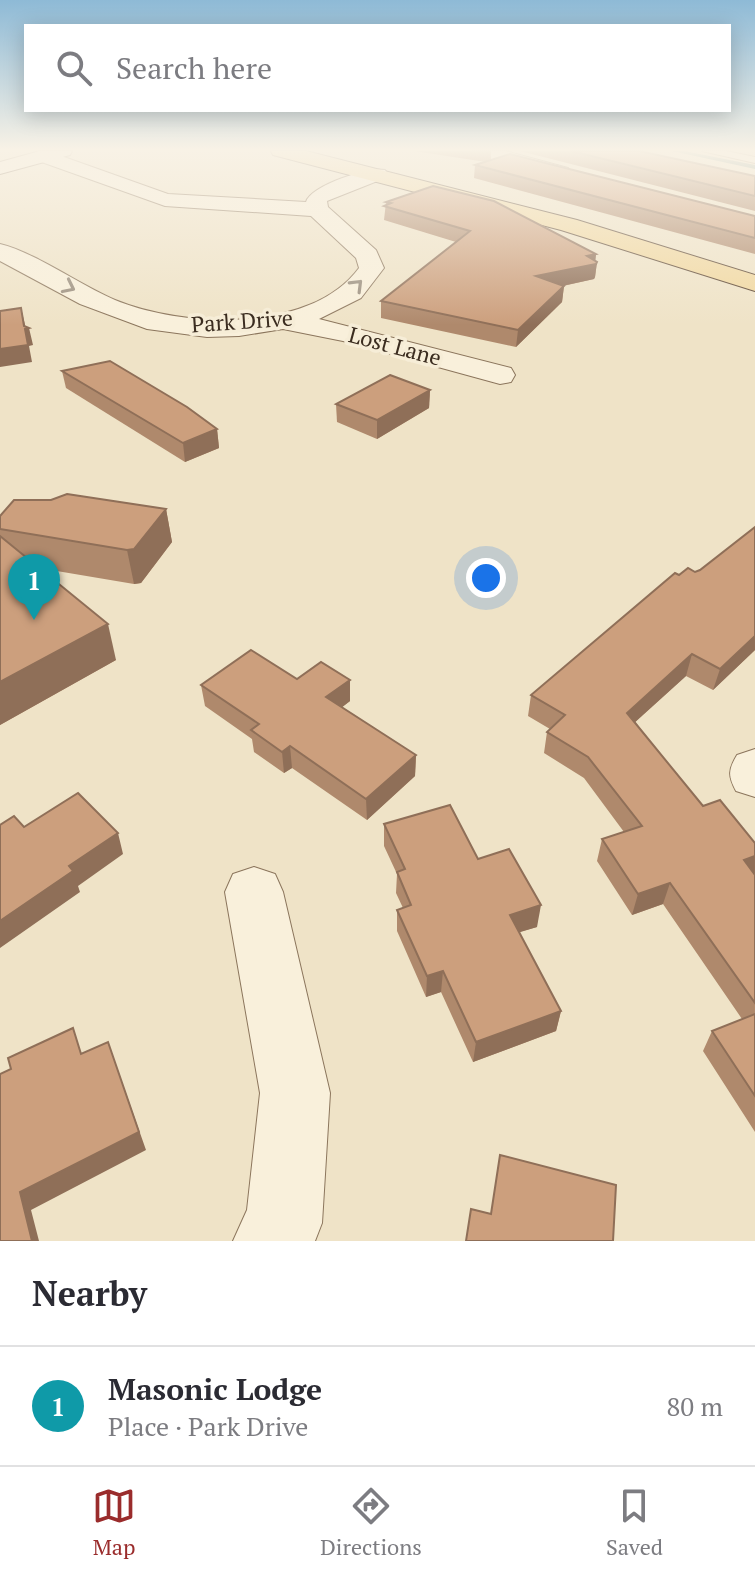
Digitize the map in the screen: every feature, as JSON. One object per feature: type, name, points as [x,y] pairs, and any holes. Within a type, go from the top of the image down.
[{"type":"main road","points":[[507,209],[607,236],[755,283]]},
{"type":"street","points":[[278,209],[317,209]]},
{"type":"street","name":"Park Drive","points":[[0,251],[122,313],[161,323],[192,327],[289,322],[354,291],[372,268],[367,255],[317,209]]},
{"type":"street","name":"Lost Lane","points":[[289,322],[347,333],[500,375]]},
{"type":"street","points":[[755,769],[755,777]]},
{"type":"street","points":[[254,892],[295,1093],[284,1223],[272,1241]]},
{"type":"building","points":[[394,209],[509,209],[596,254],[587,256],[597,262],[536,276],[564,286],[518,330],[381,301],[470,231]]},
{"type":"building","points":[[643,209],[727,209],[755,216],[755,238]]},
{"type":"building","points":[[21,308],[24,326],[29,328],[25,329],[28,345],[0,349],[0,311]]},
{"type":"building","points":[[110,361],[187,407],[217,429],[183,443],[62,371]]},
{"type":"building","points":[[390,375],[430,390],[377,420],[336,404]]},
{"type":"building","points":[[67,494],[166,509],[134,549],[127,550],[0,529],[0,516],[14,500],[51,500]]},
{"type":"building","points":[[755,527],[755,636],[720,669],[692,654],[627,713],[703,806],[720,800],[755,843],[755,856],[744,860],[755,875],[755,1003],[670,883],[638,894],[602,839],[642,826],[588,757],[547,732],[565,715],[531,695],[675,573],[679,575],[688,568],[695,572],[700,570]]},
{"type":"building","points":[[0,536],[108,624],[0,682]]},
{"type":"building","points":[[251,650],[297,679],[321,662],[350,680],[326,697],[416,755],[366,799],[290,746],[282,752],[251,730],[259,724],[201,685]]},
{"type":"building","points":[[78,793],[118,833],[69,866],[73,871],[0,921],[0,825],[14,816],[24,827]]},
{"type":"building","points":[[450,805],[478,859],[509,849],[541,905],[510,915],[561,1011],[476,1042],[443,971],[427,976],[397,910],[411,905],[397,872],[405,869],[384,824]]},
{"type":"building","points":[[755,1014],[755,1096],[712,1031]]},
{"type":"building","points":[[73,1028],[81,1054],[108,1042],[139,1132],[20,1192],[32,1241],[0,1241],[0,1074],[11,1069],[8,1058]]},
{"type":"building","points":[[500,1155],[616,1185],[613,1241],[466,1241],[471,1209],[491,1214]]},
{"type":"place","name":"Masonic Lodge","points":[[34,620]]}]
